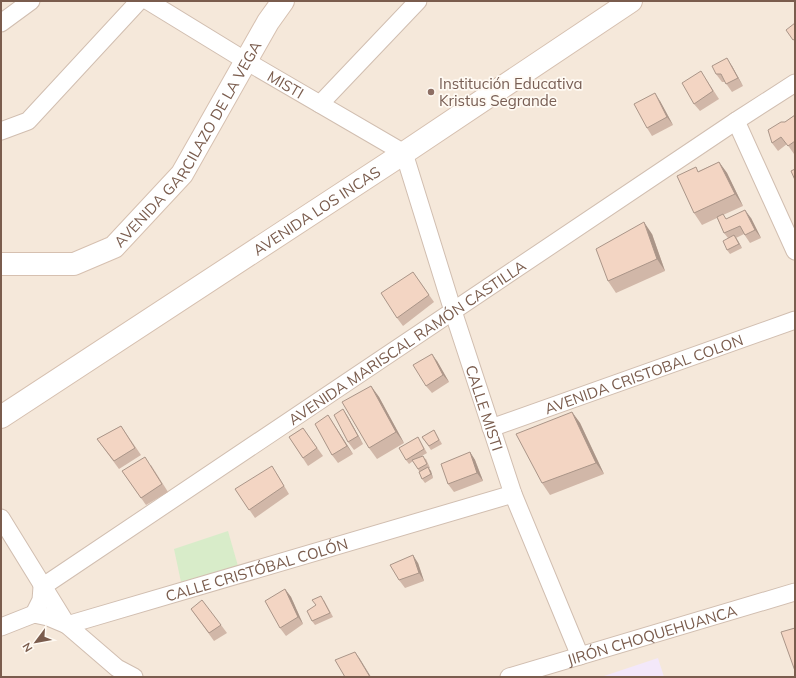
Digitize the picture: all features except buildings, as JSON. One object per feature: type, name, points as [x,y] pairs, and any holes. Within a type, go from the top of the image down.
[{"type":"street","points":[[1,23],[31,1]]},
{"type":"street","points":[[1,131],[28,121],[139,1]]},
{"type":"street","name":"MISTI","points":[[148,1],[246,61],[404,153]]},
{"type":"street","name":"AVENIDA GARCILAZO DE LA VEGA","points":[[1,264],[74,264],[114,247],[182,174],[268,22],[283,1]]},
{"type":"street","points":[[320,104],[418,1]]},
{"type":"street","name":"AVENIDA LOS INCAS","points":[[1,418],[404,153],[631,1]]},
{"type":"street","name":"AVENIDA MARISCAL RAMÓN CASTILLA","points":[[42,587],[736,121],[795,83]]},
{"type":"street","points":[[736,121],[795,251]]},
{"type":"street","name":"CALLE MISTI","points":[[404,153],[513,494],[580,656]]},
{"type":"street","name":"AVENIDA CRISTOBAL COLON","points":[[491,428],[795,320]]},
{"type":"street","name":"CALLE CRISTÓBAL COLÓN","points":[[67,625],[513,494]]},
{"type":"street","points":[[1,518],[42,587],[67,625],[117,668],[134,677]]},
{"type":"street","points":[[34,614],[41,600],[42,587]]},
{"type":"street","name":"JIRÓN CHOQUEHUANCA","points":[[509,677],[795,592]]},
{"type":"street","points":[[1,626],[34,614],[48,617],[67,625]]},
{"type":"shaded area","points":[[1,1],[795,1],[795,677],[1,677]]},
{"type":"shaded area","points":[[658,658],[664,677],[601,677]]},
{"type":"green space","points":[[228,531],[238,566],[181,582],[174,549]]},
{"type":"place","name":"Institución Educativa Kristus Segrande","points":[[431,92]]}]
